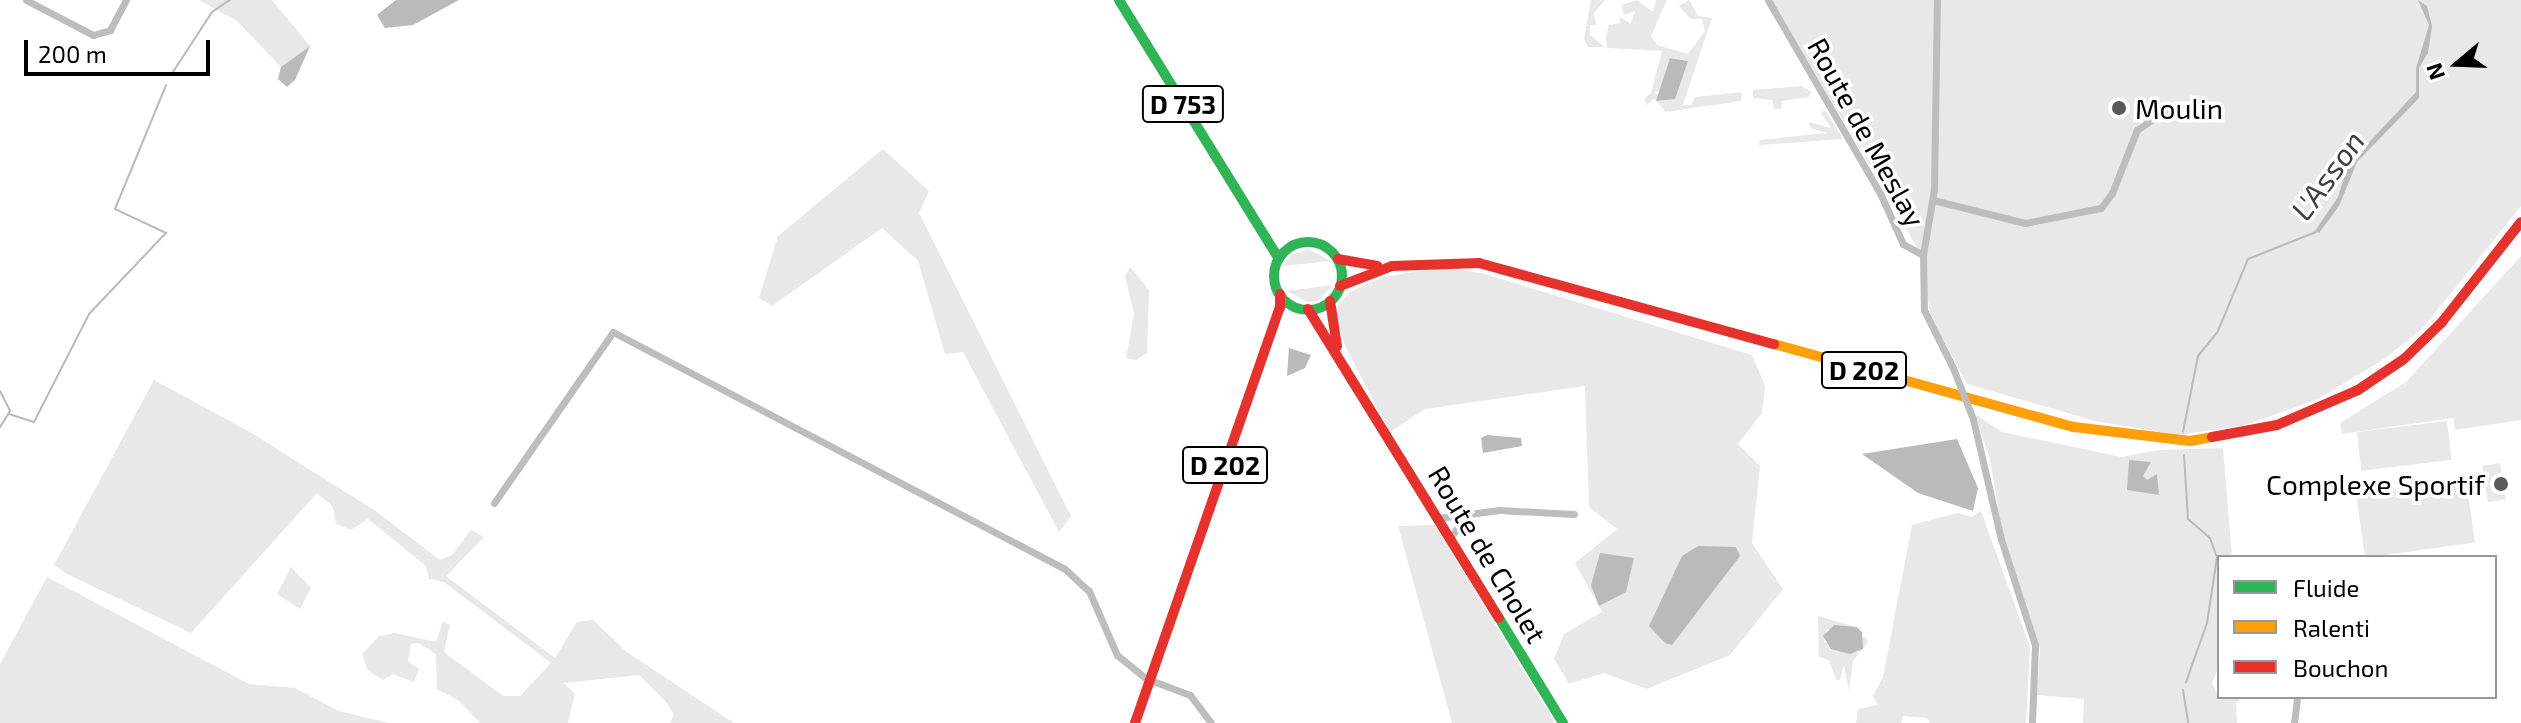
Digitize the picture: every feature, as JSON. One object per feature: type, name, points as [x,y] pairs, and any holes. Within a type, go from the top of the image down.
[{"type":"main road","name":"D 753","points":[[1119,0],[1279,259]]},
{"type":"main road","name":"D 753","points":[[1247,208],[1280,240],[1295,244]]},
{"type":"main road","name":"D 202","points":[[1340,286],[1355,276],[1392,266],[1451,260],[1479,263],[2061,423],[2172,442],[2208,440],[2318,411],[2387,372],[2442,322],[2521,222]]},
{"type":"main road","points":[[1295,244],[1324,245],[1338,259],[1340,286],[1330,301],[1308,309],[1295,307],[1280,294],[1274,277],[1279,259],[1295,244]]},
{"type":"main road","name":"D 202","points":[[1338,259],[1392,266]]},
{"type":"main road","name":"D 202","points":[[1141,723],[1180,598],[1272,332],[1280,294]]},
{"type":"main road","points":[[1330,301],[1333,332],[1345,366]]},
{"type":"main road","name":"D 202","points":[[1272,332],[1295,307]]},
{"type":"main road","points":[[1308,309],[1345,366]]},
{"type":"main road","name":"Route de Cholet","points":[[1345,366],[1563,723]]},
{"type":"main road","name":"D 202","points":[[1135,723],[1153,680]]},
{"type":"street","points":[[26,0],[93,35],[110,30],[126,0]]},
{"type":"street","name":"Route de Meslay","points":[[1768,0],[1880,193],[1903,244],[1923,255],[1924,310],[1953,368],[1973,419],[2001,539],[2035,645],[2032,723]]},
{"type":"street","points":[[1923,255],[1933,200],[1937,0]]},
{"type":"street","points":[[1933,200],[2025,223],[2101,208],[2112,193],[2137,130],[2164,111]]},
{"type":"street","points":[[494,503],[613,332],[1065,569],[1089,591],[1117,655],[1153,680],[1190,695],[1211,723]]},
{"type":"street","points":[[1438,518],[1466,513],[1574,514]]},
{"type":"street","points":[[1450,539],[1466,513]]},
{"type":"street","points":[[2294,723],[2297,700]]},
{"type":"shaded area","points":[[199,0],[272,0],[310,46],[281,67],[237,21]]},
{"type":"shaded area","points":[[396,0],[459,0],[413,25],[385,28],[377,15]]},
{"type":"shaded area","points":[[1591,0],[1605,0],[1594,13],[1596,25],[1590,25],[1590,35],[1605,47],[1588,47],[1584,39]]},
{"type":"shaded area","points":[[1637,0],[1653,12],[1656,0],[1667,0],[1651,36],[1657,45],[1688,54],[1705,31],[1702,19],[1691,19],[1679,6],[1689,0],[1698,16],[1712,18],[1683,105],[1691,105],[1695,97],[1742,92],[1741,101],[1666,112],[1654,98],[1647,105],[1644,99],[1651,93],[1662,51],[1607,48],[1609,25],[1620,23],[1620,17],[1631,24],[1635,11],[1624,15],[1622,5]],"holes":[[[1671,58],[1685,60],[1664,99],[1660,101],[1655,92],[1662,89]]]},
{"type":"shaded area","points":[[1772,0],[2521,0],[2521,206],[2423,328],[2384,359],[2316,400],[2245,425],[2178,435],[2095,421],[1967,384],[1931,317],[1918,249]]},
{"type":"shaded area","points":[[2418,0],[2427,6],[2432,26],[2428,53],[2419,68],[2419,98],[2357,162],[2339,206],[2319,233],[2315,231],[2338,197],[2348,165],[2416,92],[2416,68],[2429,25]]},
{"type":"shaded area","points":[[310,46],[295,80],[287,87],[278,79],[281,67]]},
{"type":"shaded area","points":[[1670,58],[1688,61],[1675,99],[1656,101]]},
{"type":"shaded area","points":[[1802,86],[1811,92],[1809,97],[1782,101],[1781,109],[1774,109],[1772,100],[1753,98],[1753,90]]},
{"type":"shaded area","points":[[1825,110],[1843,139],[1759,145],[1760,140],[1827,133],[1810,128],[1809,122],[1831,128],[1821,113]]},
{"type":"shaded area","points":[[883,149],[929,191],[919,213],[1071,516],[1059,532],[963,352],[945,354],[918,261],[882,228],[772,306],[759,298],[778,236]]},
{"type":"shaded area","points":[[1308,249],[1331,261],[1283,266],[1291,255]]},
{"type":"shaded area","points":[[2521,256],[2521,420],[2455,430],[2453,418],[2342,434],[2340,423],[2406,382]]},
{"type":"shaded area","points":[[1130,267],[1149,290],[1147,353],[1136,360],[1126,358],[1134,314],[1125,276]]},
{"type":"shaded area","points":[[1443,267],[1481,273],[1752,355],[1765,386],[1762,413],[1738,444],[1760,466],[1752,543],[1783,589],[1730,655],[1647,689],[1604,673],[1569,684],[1554,659],[1564,634],[1602,612],[1575,563],[1617,529],[1589,507],[1585,386],[1425,409],[1390,432],[1345,346],[1334,310],[1350,292],[1383,277]]},
{"type":"shaded area","points":[[1333,285],[1318,301],[1308,302],[1286,291]]},
{"type":"shaded area","points":[[1289,348],[1311,355],[1305,368],[1287,376]]},
{"type":"shaded area","points":[[154,380],[250,432],[377,512],[440,560],[452,555],[471,530],[484,537],[446,576],[555,658],[577,622],[593,620],[627,652],[734,723],[670,723],[674,715],[666,702],[639,675],[564,683],[575,694],[568,723],[480,723],[459,701],[437,689],[436,654],[419,643],[411,644],[408,661],[419,669],[414,682],[393,674],[383,680],[368,671],[362,654],[379,636],[395,633],[436,642],[443,621],[450,625],[444,652],[503,696],[520,696],[551,663],[444,582],[429,579],[426,566],[368,519],[351,530],[336,524],[333,507],[317,493],[191,633],[67,574],[54,565]]},
{"type":"shaded area","points":[[1975,414],[2002,432],[2122,457],[2158,450],[2223,448],[2232,555],[2217,555],[2217,670],[2212,684],[2217,699],[2241,699],[2236,703],[2237,723],[2083,723],[2084,699],[2037,695],[2040,649],[2002,530],[1990,459]]},
{"type":"shaded area","points":[[2447,421],[2452,460],[2361,471],[2357,432]]},
{"type":"shaded area","points":[[1487,435],[1521,438],[1522,446],[1483,453],[1481,438]]},
{"type":"shaded area","points":[[1957,439],[1978,488],[1973,511],[1918,493],[1862,454]]},
{"type":"shaded area","points":[[2129,460],[2151,462],[2143,476],[2147,480],[2157,474],[2159,495],[2127,490]]},
{"type":"shaded area","points":[[2500,463],[2506,500],[2488,502],[2482,466]]},
{"type":"shaded area","points":[[2466,479],[2475,542],[2365,555],[2356,494]]},
{"type":"shaded area","points":[[1981,511],[2030,647],[2026,723],[1930,723],[1927,718],[1903,716],[1901,723],[1856,723],[1858,709],[1878,705],[1873,696],[1883,677],[1912,525],[1957,513],[1972,517]]},
{"type":"shaded area","points":[[1435,525],[1555,723],[1452,723],[1398,526]]},
{"type":"shaded area","points":[[1698,546],[1736,547],[1740,556],[1672,645],[1665,643],[1649,626],[1682,556]]},
{"type":"shaded area","points":[[1600,553],[1634,558],[1626,592],[1599,606],[1591,585]]},
{"type":"shaded area","points":[[291,567],[311,588],[300,609],[277,594]]},
{"type":"shaded area","points":[[47,577],[249,684],[295,688],[339,711],[389,723],[0,723],[0,664]]},
{"type":"shaded area","points":[[1818,616],[1863,629],[1827,629],[1824,642],[1859,653],[1858,639],[1865,637],[1868,642],[1853,661],[1849,691],[1844,665],[1840,680],[1836,680],[1829,660],[1819,657]]},
{"type":"shaded area","points":[[1834,625],[1856,627],[1862,632],[1863,649],[1850,654],[1831,649],[1823,636]]},
{"type":"waterway","points":[[171,75],[212,12],[230,0]]},
{"type":"waterway","points":[[9,414],[34,422],[89,314],[166,233],[115,209],[166,85]]},
{"type":"waterway","name":"L'Asson","points":[[2183,432],[2198,356],[2218,331],[2248,259],[2316,232]]},
{"type":"waterway","points":[[0,391],[10,411],[0,427]]},
{"type":"waterway","name":"L'Asson","points":[[2184,455],[2188,519],[2210,538],[2217,557],[2207,623],[2186,682]]},
{"type":"waterway","name":"L'Asson","points":[[2183,690],[2188,723]]},
{"type":"traffic: fast","points":[[1119,0],[1279,259]]},
{"type":"traffic: fast","points":[[1308,242],[1332,252],[1342,276],[1332,300],[1308,310],[1284,300],[1274,276],[1284,252],[1308,242]]},
{"type":"traffic: fast","points":[[1499,618],[1563,723]]},
{"type":"traffic: slow","points":[[1774,344],[2074,427],[2190,441],[2212,437]]},
{"type":"traffic: jam","points":[[2212,437],[2277,425],[2358,390],[2404,359],[2442,322],[2521,222]]},
{"type":"traffic: jam","points":[[1338,259],[1377,266]]},
{"type":"traffic: jam","points":[[1340,286],[1392,266],[1479,263],[1774,344]]},
{"type":"traffic: jam","points":[[1135,723],[1280,307],[1280,294]]},
{"type":"traffic: jam","points":[[1330,301],[1337,346]]},
{"type":"traffic: jam","points":[[1308,309],[1499,618]]},
{"type":"place","name":"Moulin","points":[[2119,108]]},
{"type":"place","name":"Complexe Sportif","points":[[2501,484]]}]
